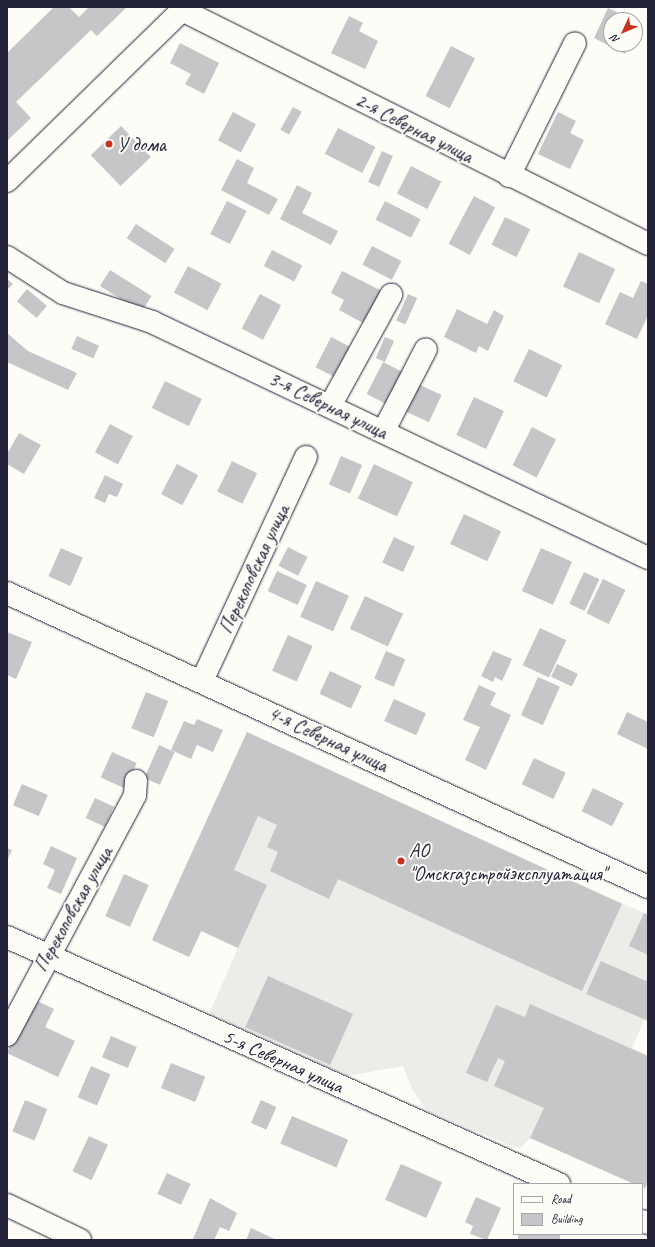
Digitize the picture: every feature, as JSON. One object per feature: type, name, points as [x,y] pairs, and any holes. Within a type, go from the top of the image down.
[{"type":"street","name":"2-я Северная улица","points":[[183,9],[509,176],[648,244]]},
{"type":"street","points":[[7,181],[183,9]]},
{"type":"street","points":[[509,176],[574,43]]},
{"type":"street","name":"3-я Северная улица","points":[[7,258],[63,294],[152,322],[648,558]]},
{"type":"street","points":[[330,406],[392,295]]},
{"type":"street","points":[[383,432],[426,349]]},
{"type":"street","name":"Перекоповская улица","points":[[202,681],[306,457]]},
{"type":"street","name":"4-я Северная улица","points":[[7,593],[202,681],[648,887]]},
{"type":"street","name":"Перекоповская улица","points":[[7,1035],[47,955],[61,936],[131,802],[136,781]]},
{"type":"street","name":"5-я Северная улица","points":[[7,937],[557,1183]]},
{"type":"street","points":[[7,1205],[80,1240]]},
{"type":"shaded area","points":[[247,732],[648,915],[648,1021],[644,1020],[632,1048],[648,1056],[648,1181],[645,1189],[643,1183],[640,1183],[530,1138],[519,1149],[427,1111],[412,1089],[403,1066],[348,1076],[209,1014],[238,948],[202,931],[189,957],[152,940]]},
{"type":"building","points":[[54,7],[69,7],[79,17],[89,7],[127,7],[97,36],[91,30],[16,102],[31,118],[7,141],[7,53]]},
{"type":"building","points":[[608,8],[616,12],[606,12]]},
{"type":"building","points":[[349,16],[363,23],[359,31],[378,41],[365,69],[331,53]]},
{"type":"building","points":[[603,19],[603,43],[594,38]]},
{"type":"building","points":[[180,43],[219,63],[204,94],[185,84],[191,74],[170,63]]},
{"type":"building","points":[[451,46],[475,58],[450,108],[426,96]]},
{"type":"building","points":[[293,107],[302,112],[289,135],[280,130]]},
{"type":"building","points":[[233,112],[256,124],[241,152],[218,140]]},
{"type":"building","points":[[558,112],[576,121],[570,133],[584,140],[570,169],[538,154]]},
{"type":"building","points":[[121,126],[151,157],[121,186],[91,155]]},
{"type":"building","points":[[338,128],[375,147],[362,173],[325,154]]},
{"type":"building","points":[[382,151],[393,156],[379,187],[368,182]]},
{"type":"building","points":[[237,159],[254,168],[247,183],[278,199],[269,215],[221,190]]},
{"type":"building","points":[[411,166],[441,181],[427,209],[397,194]]},
{"type":"building","points":[[297,185],[312,193],[302,213],[338,231],[331,245],[280,219]]},
{"type":"building","points":[[474,196],[495,207],[470,255],[449,244]]},
{"type":"building","points":[[227,201],[247,211],[230,244],[210,234]]},
{"type":"building","points":[[385,201],[421,219],[411,238],[375,220]]},
{"type":"building","points":[[505,217],[530,229],[517,257],[491,245]]},
{"type":"building","points":[[136,224],[175,249],[165,263],[127,238]]},
{"type":"building","points":[[372,246],[401,261],[392,280],[362,265]]},
{"type":"building","points":[[272,250],[302,265],[294,281],[264,266]]},
{"type":"building","points":[[579,252],[615,269],[599,303],[563,286]]},
{"type":"building","points":[[188,266],[222,284],[207,310],[174,292]]},
{"type":"building","points":[[110,270],[152,296],[141,312],[100,286]]},
{"type":"building","points":[[342,271],[382,291],[365,324],[339,310],[344,300],[331,293]]},
{"type":"building","points":[[7,279],[13,284],[7,290]]},
{"type":"building","points":[[641,281],[648,284],[648,315],[637,339],[605,324],[620,292],[633,298]]},
{"type":"building","points":[[27,289],[47,306],[37,318],[17,301]]},
{"type":"building","points":[[260,294],[281,305],[263,340],[242,328]]},
{"type":"building","points":[[408,294],[417,298],[405,325],[396,320]]},
{"type":"building","points":[[457,309],[487,324],[494,310],[504,316],[488,351],[479,346],[476,353],[444,337]]},
{"type":"building","points":[[7,333],[28,351],[77,373],[68,390],[7,362]]},
{"type":"building","points":[[77,336],[99,346],[93,359],[71,349]]},
{"type":"building","points":[[331,337],[351,347],[335,377],[316,367]]},
{"type":"building","points":[[385,337],[394,341],[385,362],[376,358]]},
{"type":"building","points":[[529,349],[562,365],[546,398],[513,381]]},
{"type":"building","points":[[383,362],[403,372],[386,404],[367,394]]},
{"type":"building","points":[[165,381],[202,399],[189,426],[152,408]]},
{"type":"building","points":[[418,384],[442,395],[429,422],[405,411]]},
{"type":"building","points":[[474,397],[504,411],[486,449],[456,435]]},
{"type":"building","points":[[110,424],[133,436],[118,464],[95,452]]},
{"type":"building","points":[[532,427],[556,439],[537,478],[512,465]]},
{"type":"building","points":[[19,433],[41,445],[24,474],[7,464],[7,454]]},
{"type":"building","points":[[341,456],[362,465],[350,494],[329,485]]},
{"type":"building","points":[[232,461],[257,473],[242,504],[217,492]]},
{"type":"building","points":[[177,464],[198,475],[182,505],[161,494]]},
{"type":"building","points":[[374,464],[413,482],[397,517],[358,498]]},
{"type":"building","points":[[105,475],[123,484],[117,497],[109,494],[105,503],[94,498]]},
{"type":"building","points":[[464,514],[501,531],[487,561],[450,544]]},
{"type":"building","points":[[394,537],[415,547],[403,572],[382,562]]},
{"type":"building","points":[[288,547],[308,557],[298,576],[278,566]]},
{"type":"building","points":[[61,548],[83,558],[70,586],[48,576]]},
{"type":"building","points":[[541,548],[572,562],[553,605],[522,591]]},
{"type":"building","points":[[277,571],[307,585],[298,605],[268,591]]},
{"type":"building","points":[[584,572],[599,579],[585,611],[569,604]]},
{"type":"building","points":[[603,579],[625,590],[609,624],[586,613]]},
{"type":"building","points":[[316,581],[349,596],[333,631],[300,617]]},
{"type":"building","points":[[365,596],[403,614],[388,646],[350,629]]},
{"type":"building","points":[[540,628],[566,640],[549,677],[523,665]]},
{"type":"building","points":[[7,632],[32,642],[16,679],[7,675]]},
{"type":"building","points":[[288,635],[313,646],[297,682],[272,671]]},
{"type":"building","points":[[386,651],[405,659],[394,687],[374,679]]},
{"type":"building","points":[[493,651],[512,659],[502,681],[495,677],[493,682],[481,676]]},
{"type":"building","points":[[557,664],[578,674],[572,686],[551,677]]},
{"type":"building","points":[[330,671],[362,686],[351,708],[319,694]]},
{"type":"building","points":[[538,677],[560,687],[543,725],[521,715]]},
{"type":"building","points":[[479,685],[496,693],[490,705],[511,715],[486,770],[465,760],[480,727],[463,720]]},
{"type":"building","points":[[146,692],[168,701],[154,737],[131,728]]},
{"type":"building","points":[[394,699],[426,713],[416,735],[384,721]]},
{"type":"building","points":[[627,712],[648,722],[648,749],[617,734]]},
{"type":"building","points":[[197,719],[223,730],[213,752],[197,745],[191,759],[171,750],[184,721],[194,725]]},
{"type":"building","name":"АО \"Омскгазстройэксплуатация\"","points":[[247,732],[622,904],[582,991],[338,879],[329,899],[270,871],[278,852],[267,847],[277,825],[258,816],[234,870],[267,885],[238,948],[201,931],[189,957],[152,940]]},
{"type":"building","points":[[159,745],[175,752],[160,785],[144,778]]},
{"type":"building","points":[[112,752],[137,763],[125,789],[101,778]]},
{"type":"building","points":[[534,758],[566,773],[553,799],[522,784]]},
{"type":"building","points":[[22,784],[48,795],[39,816],[13,805]]},
{"type":"building","points":[[593,788],[624,803],[612,826],[582,811]]},
{"type":"building","points":[[95,798],[114,807],[105,827],[86,818]]},
{"type":"building","points":[[51,846],[77,858],[61,894],[47,888],[55,870],[43,864]]},
{"type":"building","points":[[7,848],[12,850],[7,861]]},
{"type":"building","points":[[124,874],[149,885],[130,927],[105,916]]},
{"type":"building","points":[[644,913],[648,915],[648,955],[629,946]]},
{"type":"building","points":[[601,961],[646,981],[648,977],[648,1021],[586,994]]},
{"type":"building","points":[[268,976],[353,1014],[330,1065],[245,1027]]},
{"type":"building","points":[[31,998],[54,1009],[45,1027],[75,1041],[58,1077],[7,1053]]},
{"type":"building","points":[[530,1004],[648,1056],[648,1181],[645,1189],[643,1183],[632,1183],[530,1138],[544,1108],[494,1086],[505,1061],[498,1058],[487,1082],[466,1073],[496,1005],[525,1017]]},
{"type":"building","points":[[111,1036],[137,1047],[128,1068],[102,1057]]},
{"type":"building","points":[[171,1063],[205,1077],[195,1102],[161,1088]]},
{"type":"building","points":[[91,1066],[110,1074],[97,1106],[78,1097]]},
{"type":"building","points":[[25,1100],[47,1109],[35,1141],[12,1132]]},
{"type":"building","points":[[261,1100],[277,1107],[266,1130],[251,1123]]},
{"type":"building","points":[[292,1116],[348,1140],[336,1167],[280,1144]]},
{"type":"building","points":[[89,1136],[108,1145],[92,1180],[73,1171]]},
{"type":"building","points":[[401,1164],[442,1182],[426,1218],[385,1200]]},
{"type":"building","points":[[167,1173],[191,1184],[181,1205],[157,1194]]},
{"type":"building","points":[[476,1197],[501,1208],[487,1240],[470,1234],[473,1226],[465,1222]]},
{"type":"building","points":[[210,1198],[237,1213],[229,1231],[220,1227],[214,1240],[193,1239]]},
{"type":"building","points":[[251,1228],[277,1240],[246,1240]]},
{"type":"building","points":[[518,1235],[560,1235],[560,1240],[518,1240]]},
{"type":"place","name":"У дома","points":[[109,144]]},
{"type":"place","name":"АО \"Омскгазстройэксплуатация\"","points":[[401,861]]}]
